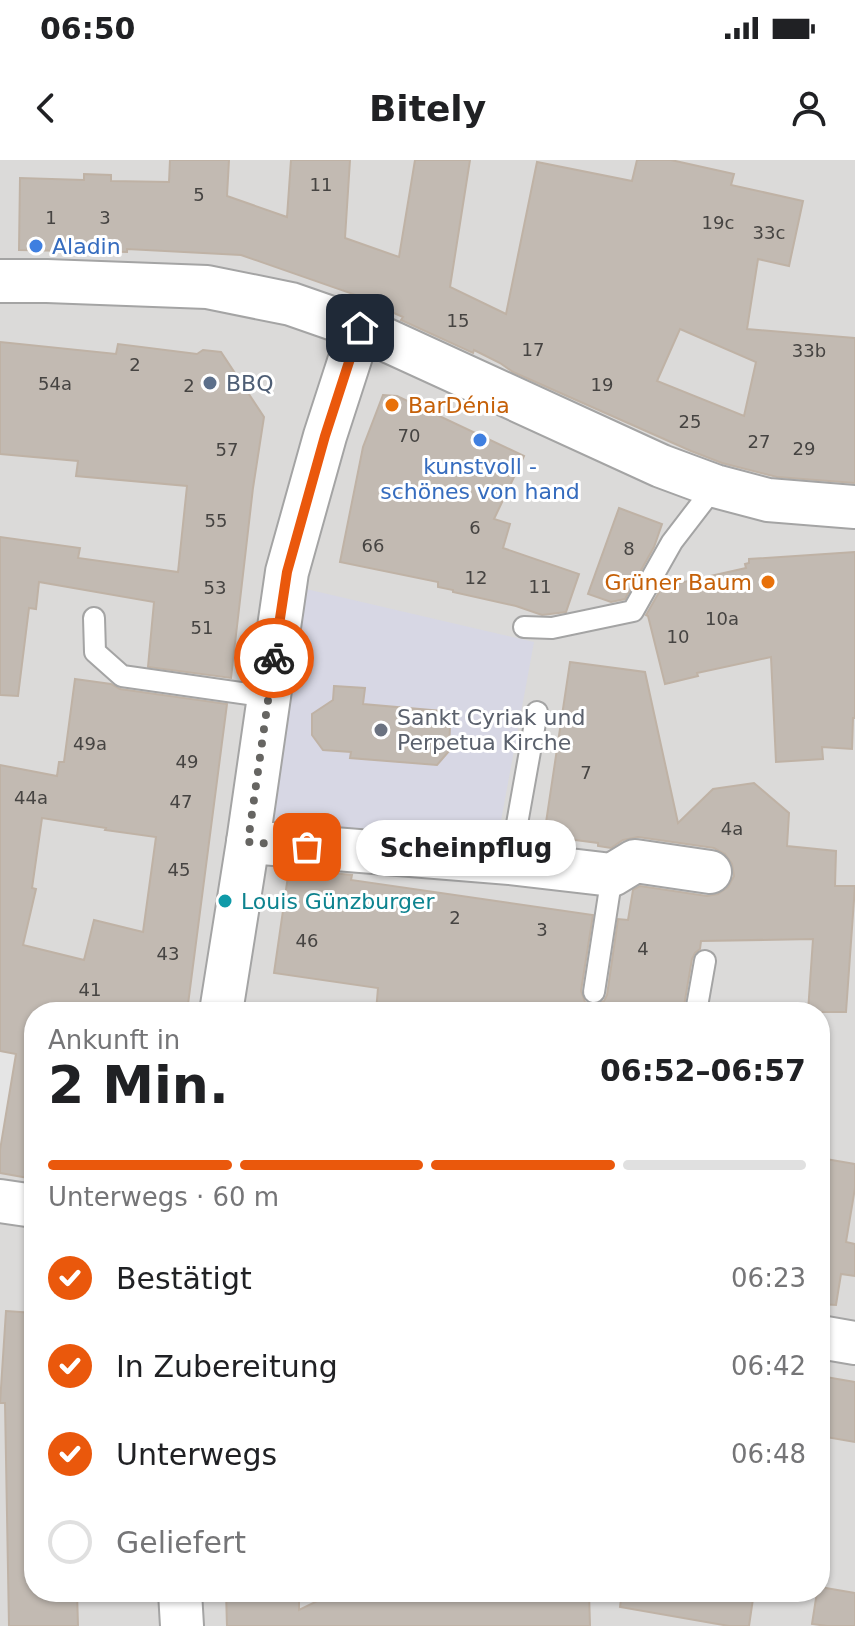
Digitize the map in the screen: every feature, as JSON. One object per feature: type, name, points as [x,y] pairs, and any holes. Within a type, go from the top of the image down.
[{"type":"street","points":[[0,281],[207,287],[291,304],[360,328],[661,466],[715,486],[768,500],[855,507]]},
{"type":"street","points":[[223,1002],[287,572],[325,436],[360,328]]},
{"type":"street","points":[[248,842],[510,863],[612,875],[635,861],[710,872]]},
{"type":"street","points":[[0,1201],[24,1205]]},
{"type":"street","points":[[830,1339],[855,1343]]},
{"type":"street","points":[[181,1602],[182,1626]]},
{"type":"lane","points":[[524,627],[552,628],[633,611],[672,542],[715,486]]},
{"type":"lane","points":[[94,618],[95,652],[122,676],[269,697]]},
{"type":"lane","points":[[510,863],[537,712]]},
{"type":"lane","points":[[594,992],[612,875]]},
{"type":"lane","points":[[698,1002],[705,961]]},
{"type":"shaded area","points":[[0,160],[855,160],[855,1626],[0,1626]]},
{"type":"shaded area","points":[[306,589],[534,642],[496,848],[269,823]],"holes":[[[334,686],[364,688],[363,704],[442,711],[444,722],[450,726],[449,751],[441,755],[437,765],[351,758],[351,752],[323,749],[312,735],[312,715],[326,705],[332,705]]]},
{"type":"shaded area","points":[[0,1051],[24,1056],[24,1066],[10,1092],[0,1150]]},
{"type":"building","points":[[170,160],[229,160],[227,196],[287,217],[291,160],[350,160],[345,238],[399,257],[415,160],[470,160],[450,287],[506,314],[537,162],[632,181],[637,160],[671,160],[734,174],[731,185],[803,201],[789,266],[758,259],[747,329],[855,338],[855,483],[777,477],[722,463],[401,320],[403,317],[378,306],[379,303],[241,255],[127,249],[127,252],[19,250],[20,178],[84,180],[84,174],[111,175],[111,181],[169,182]],"holes":[[[680,329],[756,362],[744,416],[657,381]]]},
{"type":"building","points":[[0,342],[116,354],[118,344],[197,354],[203,350],[221,352],[264,417],[231,678],[148,667],[154,602],[39,582],[36,609],[29,608],[18,696],[0,695],[0,537],[80,548],[78,558],[178,572],[187,486],[76,476],[78,461],[0,454]]},
{"type":"building","points":[[383,395],[397,396],[524,456],[494,519],[510,524],[503,548],[579,574],[566,612],[542,615],[453,592],[438,587],[438,582],[340,562],[363,447]]},
{"type":"building","points":[[619,508],[662,524],[654,547],[625,599],[611,602],[588,594]]},
{"type":"building","points":[[855,552],[855,718],[852,749],[822,747],[823,759],[776,762],[771,657],[697,673],[698,676],[665,684],[646,615],[662,587],[746,568],[749,559]]},
{"type":"building","points":[[570,662],[645,672],[678,823],[713,789],[754,783],[789,813],[787,846],[836,851],[835,886],[855,886],[846,1012],[830,1012],[830,1002],[809,1002],[813,939],[701,941],[700,949],[692,959],[685,1002],[601,1002],[607,995],[618,919],[628,920],[633,890],[640,886],[707,896],[718,894],[728,887],[734,876],[732,864],[725,854],[714,848],[638,837],[623,840],[611,848],[598,846],[598,843],[544,836]]},
{"type":"building","points":[[75,679],[111,684],[120,689],[227,704],[188,1002],[24,1002],[24,1177],[0,1173],[0,1150],[16,1054],[0,1051],[0,765],[57,776],[59,762],[64,762]],"holes":[[[42,818],[156,837],[143,932],[94,920],[84,960],[23,945],[36,889],[32,888]]]},
{"type":"building","name":"Sankt Cyriak und Perpetua Kirche","points":[[334,686],[365,688],[363,704],[442,711],[450,725],[449,751],[437,765],[350,758],[351,752],[323,750],[312,735],[312,714],[333,700]]},
{"type":"building","points":[[289,869],[352,875],[351,880],[593,915],[581,991],[585,1002],[377,1002],[378,988],[274,973]]},
{"type":"building","points":[[830,1160],[855,1164],[855,1188],[846,1242],[855,1244],[855,1276],[841,1274],[836,1305],[830,1305]]},
{"type":"building","points":[[6,1311],[24,1312],[24,1602],[77,1602],[78,1626],[9,1626],[5,1403],[0,1403]]},
{"type":"building","points":[[830,1378],[855,1382],[855,1442],[830,1438]]},
{"type":"building","points":[[830,1589],[855,1593],[855,1626],[812,1624],[815,1602],[830,1602]]},
{"type":"building","points":[[226,1602],[299,1602],[299,1610],[315,1602],[589,1602],[590,1626],[227,1626]]},
{"type":"building","points":[[621,1602],[753,1602],[749,1626],[729,1626],[620,1607]]},
{"type":"way so far","points":[[274,658],[248,842],[307,847]]},
{"type":"place","name":"Aladin","points":[[36,246]]},
{"type":"place","name":"BBQ","points":[[210,383]]},
{"type":"place","name":"BarDénia","points":[[392,405]]},
{"type":"place","name":"kunstvoll - schönes von hand","points":[[480,440]]},
{"type":"place","name":"Grüner Baum","points":[[768,582]]},
{"type":"place","name":"Sankt Cyriak und Perpetua Kirche","points":[[381,730]]},
{"type":"place","name":"Scheinpflug","points":[[307,847]]},
{"type":"place","name":"Louis Günzburger","points":[[225,901]]},
{"type":"route","points":[[274,658],[287,572],[325,436],[360,328]]}]
